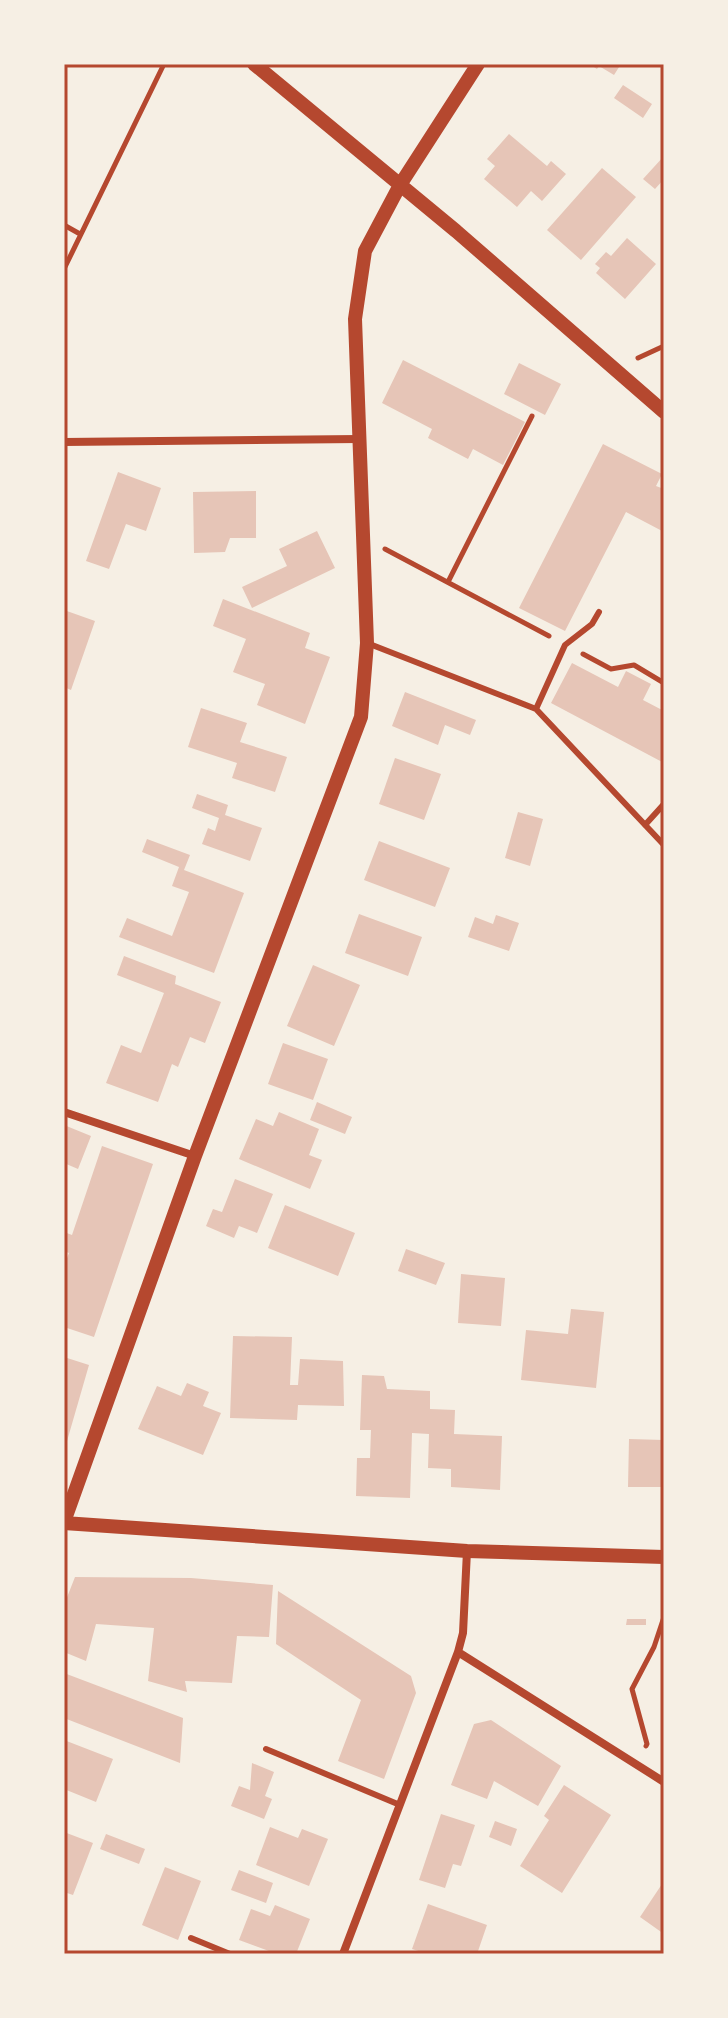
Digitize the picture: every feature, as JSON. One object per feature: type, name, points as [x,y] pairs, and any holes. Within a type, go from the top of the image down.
[{"type":"street","points":[[254,64],[664,412]]},
{"type":"street","points":[[478,64],[400,185],[365,251],[355,319],[367,643],[361,717],[195,1156],[64,1523],[467,1551],[664,1557]]},
{"type":"street","points":[[64,442],[359,439]]},
{"type":"street","points":[[64,1112],[195,1156]]},
{"type":"street","points":[[343,1954],[458,1652],[463,1633],[467,1551]]},
{"type":"street","points":[[458,1652],[664,1782]]},
{"type":"lane","points":[[536,709],[565,645],[592,624],[599,612]]},
{"type":"lane","points":[[367,643],[536,709],[664,845]]},
{"type":"lane","points":[[645,825],[664,804]]},
{"type":"lane","points":[[266,1749],[400,1805]]},
{"type":"lane","points":[[191,1938],[230,1954]]},
{"type":"path","points":[[64,269],[164,64]]},
{"type":"path","points":[[64,225],[80,234]]},
{"type":"path","points":[[448,582],[532,416]]},
{"type":"path","points":[[363,537],[611,669],[634,665],[664,683]]},
{"type":"path","points":[[635,1764],[647,1744],[632,1689],[654,1647],[664,1617]]},
{"type":"building","points":[[589,64],[621,64],[614,75]]},
{"type":"building","points":[[623,85],[652,104],[643,118],[614,98]]},
{"type":"building","points":[[509,134],[547,166],[551,161],[566,174],[542,201],[531,191],[517,207],[484,179],[495,166],[487,159]]},
{"type":"building","points":[[664,156],[664,179],[655,189],[643,179]]},
{"type":"building","points":[[602,168],[636,197],[581,260],[547,230]]},
{"type":"building","points":[[627,238],[656,264],[625,299],[596,273],[600,268],[595,264],[606,252],[611,256]]},
{"type":"building","points":[[403,360],[525,422],[503,465],[473,449],[468,459],[428,438],[432,429],[382,403]]},
{"type":"building","points":[[519,363],[561,384],[545,415],[504,394]]},
{"type":"building","points":[[603,444],[662,474],[656,486],[664,489],[664,532],[626,512],[565,631],[519,608]]},
{"type":"building","points":[[118,472],[161,488],[146,531],[126,524],[109,569],[86,561]]},
{"type":"building","points":[[256,491],[256,538],[230,538],[225,552],[194,553],[193,492]]},
{"type":"building","points":[[317,531],[335,568],[252,608],[242,587],[287,566],[279,549]]},
{"type":"building","points":[[223,599],[310,633],[305,648],[330,657],[305,724],[257,705],[265,684],[233,672],[246,639],[213,626]]},
{"type":"building","points":[[64,610],[95,621],[71,690],[64,687]]},
{"type":"building","points":[[572,663],[618,687],[626,671],[651,684],[643,700],[664,711],[664,763],[551,703]]},
{"type":"building","points":[[405,692],[476,720],[470,735],[445,725],[438,745],[392,726]]},
{"type":"building","points":[[201,708],[247,723],[240,742],[287,757],[275,792],[232,778],[237,763],[188,747]]},
{"type":"building","points":[[395,758],[441,774],[424,820],[379,804]]},
{"type":"building","points":[[197,794],[228,805],[225,815],[262,828],[250,861],[202,844],[208,828],[215,831],[219,818],[192,808]]},
{"type":"building","points":[[518,812],[543,819],[530,866],[505,858]]},
{"type":"building","points":[[147,839],[190,855],[184,870],[244,893],[214,973],[119,937],[127,918],[172,936],[189,892],[172,886],[179,867],[142,852]]},
{"type":"building","points":[[379,841],[450,868],[435,907],[364,880]]},
{"type":"building","points":[[359,914],[422,937],[408,976],[345,953]]},
{"type":"building","points":[[496,915],[519,923],[509,951],[468,937],[475,917],[493,924]]},
{"type":"building","points":[[124,956],[176,976],[175,984],[221,1002],[205,1043],[190,1037],[178,1067],[172,1064],[158,1102],[106,1083],[121,1045],[141,1053],[164,993],[117,975]]},
{"type":"building","points":[[313,965],[360,985],[334,1046],[287,1026]]},
{"type":"building","points":[[283,1043],[328,1059],[313,1100],[268,1084]]},
{"type":"building","points":[[317,1102],[352,1117],[345,1134],[310,1120]]},
{"type":"building","points":[[279,1112],[319,1129],[309,1155],[322,1160],[310,1189],[239,1159],[256,1119],[273,1126]]},
{"type":"building","points":[[64,1125],[91,1136],[78,1169],[64,1163]]},
{"type":"building","points":[[102,1146],[153,1164],[94,1337],[64,1327],[64,1266],[69,1253],[64,1251],[64,1232],[72,1235]]},
{"type":"building","points":[[235,1179],[273,1194],[257,1233],[239,1226],[234,1238],[206,1226],[213,1209],[222,1212]]},
{"type":"building","points":[[285,1205],[355,1233],[338,1276],[268,1248]]},
{"type":"building","points":[[406,1249],[445,1263],[436,1285],[398,1271]]},
{"type":"building","points":[[461,1274],[505,1278],[501,1326],[458,1323]]},
{"type":"building","points":[[571,1309],[604,1312],[596,1388],[521,1380],[526,1330],[568,1334]]},
{"type":"building","points":[[233,1336],[292,1337],[290,1385],[298,1385],[300,1359],[343,1361],[344,1406],[298,1405],[297,1420],[230,1418]]},
{"type":"building","points":[[64,1357],[89,1365],[65,1448],[64,1448]]},
{"type":"building","points":[[362,1375],[384,1376],[387,1389],[430,1391],[430,1409],[455,1410],[454,1434],[502,1436],[500,1490],[451,1487],[451,1469],[428,1468],[429,1434],[412,1433],[410,1498],[356,1496],[357,1458],[370,1458],[371,1430],[360,1430]]},
{"type":"building","points":[[187,1383],[209,1392],[203,1406],[221,1413],[203,1455],[138,1429],[157,1386],[181,1396]]},
{"type":"building","points":[[629,1439],[664,1440],[664,1487],[628,1487]]},
{"type":"building","points":[[75,1577],[191,1578],[273,1585],[269,1637],[237,1636],[232,1683],[185,1681],[187,1692],[148,1681],[154,1628],[96,1624],[86,1661],[64,1652],[64,1605]]},
{"type":"building","points":[[278,1591],[411,1676],[416,1693],[384,1779],[338,1761],[361,1700],[276,1644]]},
{"type":"building","points":[[627,1619],[646,1619],[646,1625],[626,1625]]},
{"type":"building","points":[[64,1673],[183,1718],[180,1763],[64,1718]]},
{"type":"building","points":[[491,1720],[561,1766],[538,1806],[494,1781],[487,1799],[451,1785],[474,1724]]},
{"type":"building","points":[[64,1740],[113,1759],[96,1802],[64,1789]]},
{"type":"building","points":[[252,1763],[274,1772],[265,1796],[272,1799],[264,1819],[231,1806],[239,1786],[250,1790]]},
{"type":"building","points":[[564,1785],[611,1815],[562,1893],[520,1866],[549,1820],[544,1816]]},
{"type":"building","points":[[441,1814],[475,1825],[461,1866],[453,1864],[445,1888],[419,1880]]},
{"type":"building","points":[[495,1821],[517,1829],[511,1846],[489,1837]]},
{"type":"building","points":[[270,1827],[298,1838],[302,1829],[328,1839],[309,1886],[256,1865]]},
{"type":"building","points":[[64,1832],[93,1843],[73,1895],[64,1892]]},
{"type":"building","points":[[106,1834],[145,1849],[139,1864],[100,1849]]},
{"type":"building","points":[[165,1867],[201,1881],[178,1940],[142,1925]]},
{"type":"building","points":[[239,1870],[273,1883],[266,1903],[231,1890]]},
{"type":"building","points":[[664,1881],[664,1934],[640,1917]]},
{"type":"building","points":[[428,1904],[487,1925],[477,1954],[428,1954],[412,1949]]},
{"type":"building","points":[[275,1905],[310,1919],[296,1954],[277,1954],[239,1940],[251,1909],[270,1916]]}]
